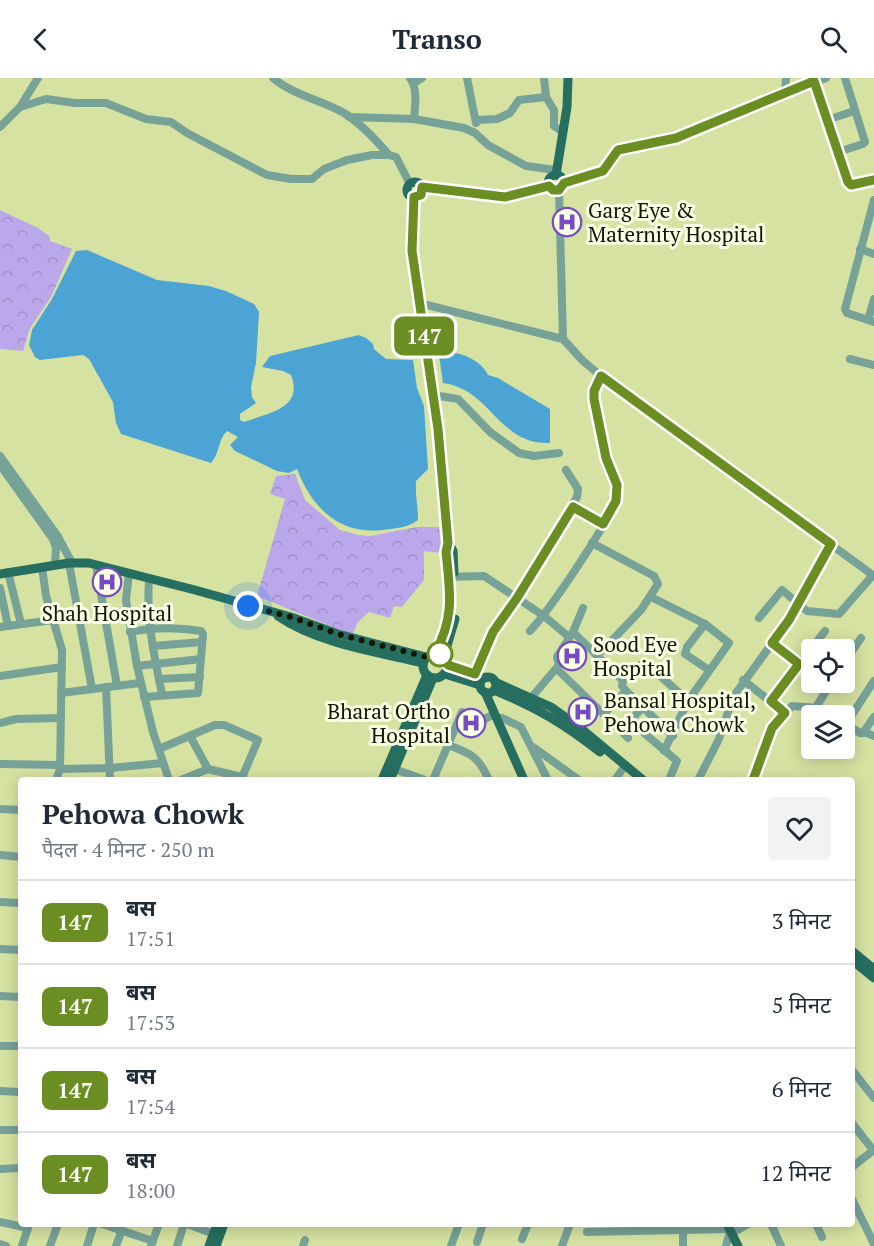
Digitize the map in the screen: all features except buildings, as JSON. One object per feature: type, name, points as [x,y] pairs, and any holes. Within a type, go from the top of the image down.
[{"type":"main road","points":[[556,173],[561,177],[561,187],[553,190],[548,180],[556,173],[567,107],[568,78]]},
{"type":"main road","points":[[422,187],[421,195],[414,197],[408,193],[410,184],[418,182],[422,187],[505,197],[549,186]]},
{"type":"main road","points":[[414,197],[412,251],[433,395],[448,543],[453,550],[449,618],[437,662],[438,678],[430,676],[423,668],[437,662],[550,716],[575,732],[630,777]]},
{"type":"main road","points":[[4,573],[70,563],[96,565],[273,613],[289,624],[475,674],[488,687],[523,777]]},
{"type":"main road","points":[[384,777],[391,768],[430,676]]},
{"type":"main road","points":[[488,687],[531,698],[551,707],[639,777]]},
{"type":"main road","points":[[498,716],[528,777]]},
{"type":"main road","points":[[390,777],[391,768]]},
{"type":"main road","points":[[855,953],[874,969]]},
{"type":"main road","points":[[855,962],[874,978]]},
{"type":"main road","points":[[216,1246],[223,1227]]},
{"type":"main road","points":[[209,1246],[216,1229]]},
{"type":"main road","points":[[727,1233],[738,1246]]},
{"type":"street","points":[[0,127],[20,107],[38,78]]},
{"type":"street","points":[[273,78],[300,94],[349,117],[389,155]]},
{"type":"street","points":[[414,119],[412,80],[422,78]]},
{"type":"street","points":[[467,78],[476,120],[475,133]]},
{"type":"street","points":[[544,78],[546,97],[554,110],[554,126],[563,132]]},
{"type":"street","points":[[785,93],[786,78]]},
{"type":"street","points":[[801,87],[802,78]]},
{"type":"street","points":[[838,152],[865,143],[845,78]]},
{"type":"street","points":[[564,339],[561,187],[603,171],[618,150],[676,138],[820,79],[827,120],[850,184],[874,180]]},
{"type":"street","points":[[476,120],[493,120],[510,112],[519,100],[546,97]]},
{"type":"street","points":[[20,107],[46,99],[75,103],[106,103],[146,119],[171,122],[187,133],[267,175],[291,179],[312,179],[324,169],[347,160],[372,155],[389,155],[396,157],[410,184]]},
{"type":"street","points":[[827,120],[854,111]]},
{"type":"street","points":[[349,117],[414,119],[464,128],[475,133],[488,145],[526,166],[556,173]]},
{"type":"street","points":[[874,200],[845,309],[847,313],[871,321],[874,299]]},
{"type":"street","points":[[860,249],[874,254]]},
{"type":"street","points":[[419,303],[564,339],[583,361],[601,376],[874,576],[839,614],[811,611],[798,605],[781,590],[759,618]]},
{"type":"street","points":[[850,359],[874,365]]},
{"type":"street","points":[[530,631],[544,616],[616,501],[617,485],[606,458],[594,399],[594,391],[601,376]]},
{"type":"street","points":[[433,395],[458,399],[490,432],[519,453],[534,456],[559,453]]},
{"type":"street","points":[[0,456],[57,535],[70,563],[93,689]]},
{"type":"street","points":[[0,465],[53,539],[56,548],[55,565]]},
{"type":"street","points":[[475,674],[493,632],[517,598],[573,507],[578,489],[566,470]]},
{"type":"street","points":[[573,507],[603,524]]},
{"type":"street","points":[[591,543],[654,576],[658,584],[651,597],[597,656]]},
{"type":"street","points":[[700,777],[719,738],[733,697],[798,605],[831,544]]},
{"type":"street","points":[[96,565],[117,686]]},
{"type":"street","points":[[42,567],[46,596],[62,650],[60,767],[57,777]]},
{"type":"street","points":[[4,573],[21,624]]},
{"type":"street","points":[[129,573],[126,600],[130,632],[140,683],[168,777]]},
{"type":"street","points":[[452,576],[484,576],[571,635],[623,681]]},
{"type":"street","points":[[149,579],[150,628],[162,694]]},
{"type":"street","points":[[0,588],[4,627],[53,620]]},
{"type":"street","points":[[651,597],[705,624],[729,643],[688,700],[664,751]]},
{"type":"street","points":[[531,698],[560,663],[557,657],[571,635],[583,608]]},
{"type":"street","points":[[705,624],[687,646],[685,654],[709,670]]},
{"type":"street","points":[[130,632],[171,627],[201,631],[199,691],[196,694],[144,696]]},
{"type":"street","points":[[771,701],[825,631]]},
{"type":"street","points":[[855,647],[861,638]]},
{"type":"street","points":[[153,646],[202,642]]},
{"type":"street","points":[[772,643],[799,664]]},
{"type":"street","points":[[137,666],[156,662],[201,659]]},
{"type":"street","points":[[673,736],[626,691],[622,686],[623,681],[640,665],[646,663],[688,700]]},
{"type":"street","points":[[0,676],[62,667]]},
{"type":"street","points":[[556,669],[628,738]]},
{"type":"street","points":[[159,680],[200,677]]},
{"type":"street","points":[[743,680],[785,713]]},
{"type":"street","points":[[855,709],[874,681]]},
{"type":"street","points":[[61,693],[140,683]]},
{"type":"street","points":[[105,687],[110,777]]},
{"type":"street","points":[[604,714],[626,691]]},
{"type":"street","points":[[754,777],[772,728],[795,705],[801,706]]},
{"type":"street","points":[[621,731],[643,707]]},
{"type":"street","points":[[434,777],[462,712],[485,719],[498,716],[521,727],[546,777]]},
{"type":"street","points":[[0,723],[16,719],[61,717]]},
{"type":"street","points":[[863,733],[874,717]]},
{"type":"street","points":[[159,749],[215,725],[224,725],[257,739],[258,743],[242,777]]},
{"type":"street","points":[[637,727],[677,761],[670,777]]},
{"type":"street","points":[[855,729],[874,736]]},
{"type":"street","points":[[190,736],[208,769]]},
{"type":"street","points":[[448,745],[472,754],[478,759],[487,777]]},
{"type":"street","points":[[531,746],[575,777]]},
{"type":"street","points":[[0,764],[110,768],[163,763]]},
{"type":"street","points":[[391,768],[415,777]]},
{"type":"street","points":[[188,777],[208,769],[238,777]]},
{"type":"street","points":[[617,777],[622,770]]},
{"type":"street","points":[[0,809],[18,810]]},
{"type":"street","points":[[0,855],[18,857]]},
{"type":"street","points":[[0,902],[18,903]]},
{"type":"street","points":[[0,949],[18,950]]},
{"type":"street","points":[[0,996],[18,997]]},
{"type":"street","points":[[0,1046],[18,1046]]},
{"type":"street","points":[[855,1074],[874,1098]]},
{"type":"street","points":[[0,1090],[18,1092]]},
{"type":"street","points":[[855,1127],[874,1150],[855,1165]]},
{"type":"street","points":[[0,1130],[18,1130]]},
{"type":"street","points":[[0,1169],[18,1168]]},
{"type":"street","points":[[855,1205],[874,1245]]},
{"type":"street","points":[[0,1222],[18,1224]]},
{"type":"street","points":[[22,1246],[29,1227]]},
{"type":"street","points":[[50,1246],[57,1227]]},
{"type":"street","points":[[87,1246],[93,1227]]},
{"type":"street","points":[[112,1227],[152,1244],[158,1227]]},
{"type":"street","points":[[177,1246],[190,1227]]},
{"type":"street","points":[[451,1246],[458,1227]]},
{"type":"street","points":[[477,1242],[482,1227]]},
{"type":"street","points":[[522,1239],[527,1227]]},
{"type":"street","points":[[562,1246],[569,1227]]},
{"type":"street","points":[[586,1233],[683,1230],[727,1233],[741,1227]]},
{"type":"street","points":[[772,1227],[781,1246]]},
{"type":"street","points":[[817,1227],[822,1237]]},
{"type":"street","points":[[116,1246],[122,1230]]},
{"type":"street","points":[[683,1230],[683,1246]]},
{"type":"street","points":[[0,1244],[6,1246]]},
{"type":"green space","points":[[0,210],[38,228],[50,237],[50,241],[72,249],[51,297],[30,328],[23,351],[0,349]]},
{"type":"green space","points":[[295,474],[305,500],[340,530],[370,536],[417,527],[439,527],[442,553],[424,551],[424,580],[402,607],[394,606],[390,618],[369,612],[358,622],[352,635],[257,596],[285,499],[270,494],[276,476]]},
{"type":"water","points":[[87,250],[157,280],[209,286],[254,304],[259,312],[256,363],[251,387],[252,397],[256,403],[240,414],[240,420],[244,422],[281,408],[293,395],[294,386],[291,375],[262,367],[270,356],[359,335],[373,344],[374,349],[386,359],[413,360],[417,388],[424,406],[428,469],[416,481],[418,520],[406,526],[383,530],[353,528],[340,523],[319,507],[303,483],[297,469],[289,473],[277,471],[235,451],[230,445],[238,437],[227,431],[211,463],[121,434],[116,423],[113,402],[89,359],[83,355],[40,360],[35,357],[29,345],[32,330],[52,299],[76,251]]},
{"type":"water","points":[[445,352],[457,353],[476,361],[488,375],[498,378],[550,409],[550,443],[532,441],[518,435],[473,395],[459,387],[443,383],[439,355],[444,356]]},
{"type":"bus line","name":"147","points":[[754,777],[772,728],[785,713],[771,701],[799,664],[772,643],[789,620],[831,544],[601,376],[594,391],[594,399],[606,458],[618,492],[616,501],[603,524],[573,507],[517,598],[493,632],[475,674],[448,665],[444,656],[435,653],[443,638],[449,618],[446,552],[448,543],[438,429],[412,251],[414,197],[423,193],[422,187],[505,197],[549,186],[550,189],[556,191],[564,183],[603,171],[618,150],[676,138],[814,81],[848,182],[851,185],[874,180]]},
{"type":"place","name":"Garg Eye & Maternity Hospital","points":[[567,222]]},
{"type":"place","name":"Shah Hospital","points":[[107,582]]},
{"type":"place","name":"Sood Eye Hospital","points":[[572,656]]},
{"type":"place","name":"Bansal Hospital, Pehowa Chowk","points":[[583,712]]},
{"type":"place","name":"Bharat Ortho Hospital","points":[[471,723]]},
{"type":"route","points":[[248,606],[291,617],[338,634],[426,657],[433,653],[442,655],[440,654]]}]
